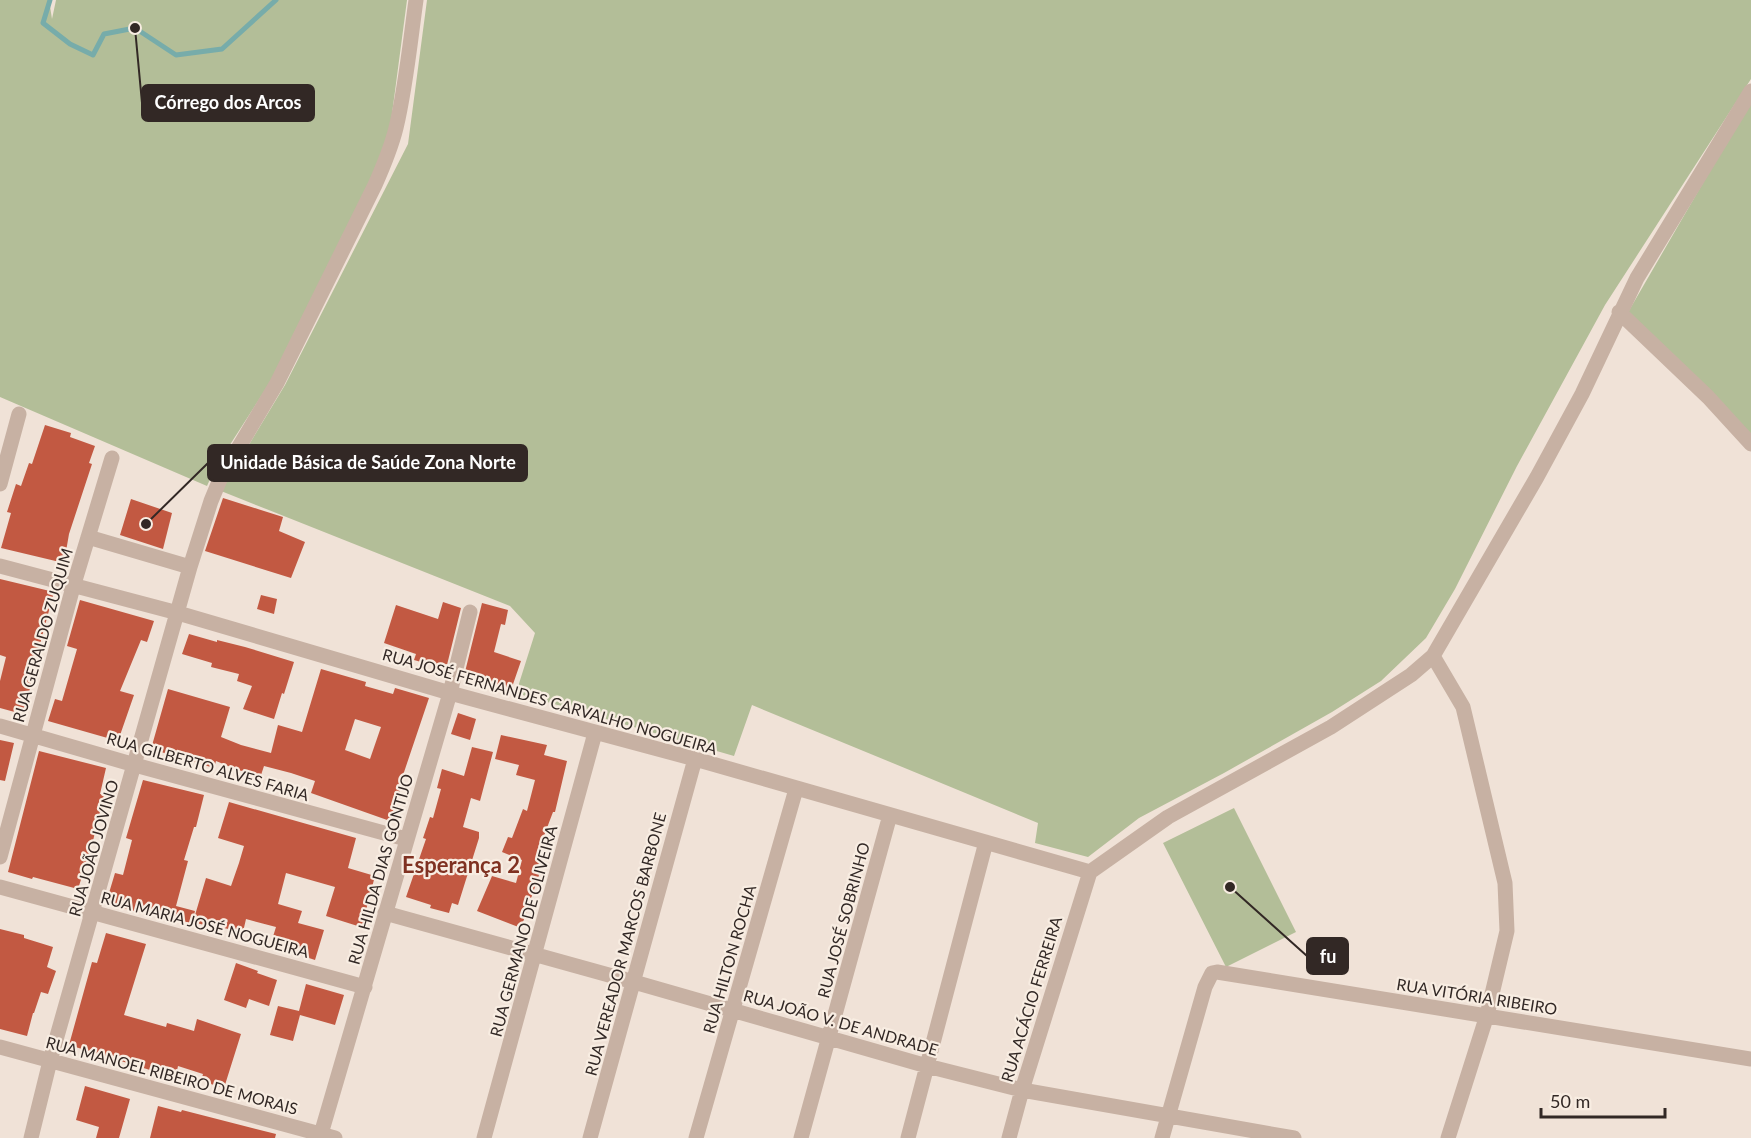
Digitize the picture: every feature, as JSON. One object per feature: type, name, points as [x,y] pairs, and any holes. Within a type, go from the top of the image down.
[{"type":"street","name":"RUA JOÃO JOVINO","points":[[31,1138],[50,1061],[190,567],[211,501],[221,477],[277,383],[387,156],[396,130],[416,0]]},
{"type":"street","points":[[1090,872],[1168,817],[1340,721],[1411,675],[1432,656],[1554,446],[1582,394],[1637,278],[1751,91]]},
{"type":"street","points":[[1619,312],[1708,398],[1751,444]]},
{"type":"street","points":[[0,484],[19,414]]},
{"type":"street","name":"RUA GERALDO ZUQUIM","points":[[0,857],[73,587],[112,458]]},
{"type":"street","points":[[88,537],[190,567]]},
{"type":"street","name":"RUA JOSÉ FERNANDES CARVALHO NOGUEIRA","points":[[0,566],[178,613],[450,693],[694,759],[1090,872]]},
{"type":"street","name":"RUA HILDA DIAS GONTIJO","points":[[328,1136],[385,913],[450,693],[470,612]]},
{"type":"street","points":[[1432,656],[1463,707],[1505,882],[1507,931],[1487,1015],[1448,1138]]},
{"type":"street","name":"RUA GILBERTO ALVES FARIA","points":[[0,726],[406,839]]},
{"type":"street","name":"RUA GERMANO DE OLIVEIRA","points":[[484,1138],[595,733]]},
{"type":"street","name":"RUA VEREADOR MARCOS BARBONE","points":[[590,1138],[694,759]]},
{"type":"street","name":"RUA HILTON ROCHA","points":[[696,1138],[796,789]]},
{"type":"street","name":"RUA JOSÉ SOBRINHO","points":[[801,1138],[890,815]]},
{"type":"street","points":[[908,1138],[986,842]]},
{"type":"street","name":"RUA ACÁCIO FERREIRA","points":[[1009,1138],[1090,872]]},
{"type":"street","name":"RUA MARIA JOSÉ NOGUEIRA","points":[[0,887],[365,987]]},
{"type":"street","name":"RUA JOÃO V. DE ANDRADE","points":[[385,913],[927,1066],[1022,1090],[1294,1138]]},
{"type":"street","name":"RUA VITÓRIA RIBEIRO","points":[[1169,1115],[1209,976],[1217,972],[1751,1059]]},
{"type":"street","name":"RUA MANOEL RIBEIRO DE MORAIS","points":[[0,1047],[328,1136]]},
{"type":"street","points":[[1162,1138],[1169,1115]]},
{"type":"green space","points":[[0,0],[49,0],[52,19],[56,0],[407,0],[390,129],[381,158],[269,384],[215,468],[207,486],[0,397]]},
{"type":"green space","points":[[427,0],[1751,0],[1751,79],[1605,305],[1517,466],[1455,589],[1426,638],[1381,681],[1332,712],[1139,818],[1088,857],[1035,843],[1038,823],[752,705],[734,756],[516,693],[535,633],[510,606],[221,491],[285,385],[408,144]]},
{"type":"green space","points":[[1751,100],[1751,436],[1627,314]]},
{"type":"green space","points":[[1234,808],[1296,932],[1226,967],[1163,843]]},
{"type":"building","points":[[45,425],[71,433],[70,437],[95,446],[89,463],[92,464],[69,534],[64,563],[1,548],[11,513],[7,512],[16,484],[21,486],[29,463],[32,464]]},
{"type":"building","points":[[223,498],[283,517],[279,531],[305,542],[291,578],[205,551]]},
{"type":"building","points":[[131,499],[172,513],[163,549],[120,535]]},
{"type":"building","points":[[0,579],[54,592],[40,644],[32,689],[30,689],[22,714],[0,708],[0,681],[6,657],[0,655]]},
{"type":"building","points":[[261,595],[277,599],[274,614],[257,609]]},
{"type":"building","points":[[80,600],[154,621],[147,642],[141,640],[120,691],[134,695],[118,741],[48,721],[55,699],[62,701],[77,649],[67,646]]},
{"type":"building","points":[[443,602],[461,608],[446,669],[414,660],[416,654],[384,643],[396,605],[438,619]]},
{"type":"building","points":[[482,603],[508,610],[505,625],[501,624],[494,652],[521,661],[511,690],[464,676]]},
{"type":"building","points":[[189,634],[245,647],[294,662],[274,719],[243,709],[252,686],[237,681],[239,674],[211,667],[212,663],[182,654]]},
{"type":"building","points":[[321,669],[366,682],[365,686],[393,694],[395,688],[429,698],[390,821],[311,793],[315,781],[291,773],[264,766],[261,775],[238,770],[216,761],[214,768],[151,749],[168,689],[230,707],[221,737],[241,745],[271,753],[278,725],[302,732]],"holes":[[[355,719],[381,727],[370,759],[345,750]]]},
{"type":"building","points":[[458,713],[476,719],[470,740],[451,734]]},
{"type":"building","points":[[501,735],[547,745],[544,755],[567,761],[555,812],[553,812],[539,849],[545,851],[521,928],[477,911],[492,876],[516,883],[522,860],[502,852],[508,837],[512,838],[523,809],[527,811],[535,780],[516,775],[519,765],[495,759]]},
{"type":"building","points":[[0,740],[14,743],[5,781],[0,780]]},
{"type":"building","points":[[472,747],[493,752],[480,801],[471,798],[463,827],[479,832],[479,838],[458,905],[452,903],[449,913],[430,908],[431,905],[406,897],[426,839],[423,838],[430,817],[433,818],[441,789],[437,788],[442,769],[464,776]]},
{"type":"building","points":[[39,751],[106,768],[100,794],[104,795],[78,889],[8,872]]},
{"type":"building","points":[[143,780],[204,795],[184,860],[188,861],[176,906],[195,911],[192,923],[144,914],[106,903],[115,873],[123,875],[132,840],[126,838]]},
{"type":"building","points":[[229,802],[356,838],[348,868],[375,876],[366,910],[370,911],[364,928],[326,916],[335,887],[286,873],[278,904],[302,911],[298,923],[324,930],[315,960],[294,953],[295,950],[271,943],[276,927],[246,919],[243,932],[193,922],[206,878],[231,886],[239,863],[244,846],[218,838]]},
{"type":"building","points":[[0,929],[24,935],[24,938],[53,947],[47,967],[56,971],[48,994],[41,992],[27,1036],[0,1029]]},
{"type":"building","points":[[106,933],[146,944],[124,1015],[166,1027],[167,1023],[194,1031],[197,1019],[241,1034],[224,1088],[201,1081],[203,1074],[178,1066],[176,1075],[151,1068],[150,1070],[69,1045],[92,962],[97,963]]},
{"type":"building","points":[[236,963],[277,980],[269,1006],[249,999],[246,1008],[224,1000]]},
{"type":"building","points":[[306,984],[344,995],[335,1025],[300,1015],[293,1041],[270,1035],[278,1006],[299,1011]]},
{"type":"building","points":[[85,1086],[130,1099],[119,1138],[96,1138],[99,1127],[76,1120]]},
{"type":"building","points":[[158,1106],[276,1134],[275,1138],[150,1138]]},
{"type":"waterway","points":[[50,0],[43,23],[70,44],[93,55],[104,34],[135,28],[176,55],[222,49],[276,0]]},
{"type":"place","name":"Córrego dos Arcos","points":[[135,28]]},
{"type":"place","name":"Unidade Básica de Saúde Zona Norte","points":[[146,524]]},
{"type":"place","name":"fu","points":[[1230,887]]},
{"type":"district","name":"Esperança 2","points":[[461,864]]}]
